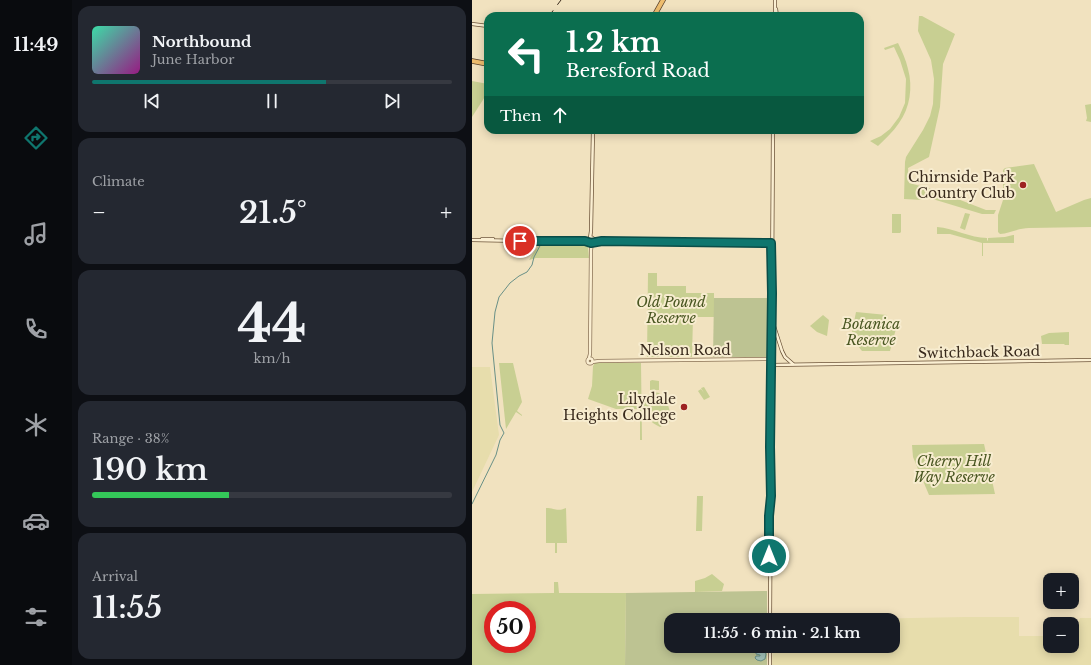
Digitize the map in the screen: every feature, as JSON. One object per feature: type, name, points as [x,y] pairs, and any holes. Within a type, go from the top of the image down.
[{"type":"highway","points":[[656,12],[663,0]]},
{"type":"highway","points":[[472,61],[484,63]]},
{"type":"main road","points":[[776,0],[776,12]]},
{"type":"main road","points":[[472,24],[484,26]]},
{"type":"main road","points":[[591,240],[593,134]]},
{"type":"main road","points":[[770,613],[774,134]]},
{"type":"main road","points":[[472,239],[772,242]]},
{"type":"main road","name":"Nelson Road","points":[[591,240],[591,360],[771,359]]},
{"type":"main road","points":[[772,319],[782,351],[786,358],[794,364]]},
{"type":"main road","name":"Switchback Road","points":[[771,365],[1091,360]]},
{"type":"main road","points":[[770,653],[770,665]]},
{"type":"shaded area","points":[[472,367],[490,367],[499,435],[472,492]]},
{"type":"shaded area","points":[[1019,617],[1019,636],[1043,636],[1043,653],[1079,653],[1080,618],[1091,618],[1091,665],[772,665],[773,653],[900,653],[900,618]]},
{"type":"green space","points":[[919,16],[922,16],[955,34],[943,64],[940,107],[929,157],[908,168],[909,183],[932,189],[986,210],[996,210],[994,214],[982,214],[926,197],[922,200],[904,199],[906,157],[923,130],[930,116],[933,104],[934,79],[931,60],[918,31]]},
{"type":"green space","points":[[898,43],[910,76],[910,97],[903,117],[892,132],[878,146],[870,141],[881,136],[890,129],[899,117],[905,103],[906,79],[900,60],[894,47],[885,50],[884,48]]},
{"type":"green space","points":[[472,81],[484,83],[484,98],[472,117]]},
{"type":"green space","points":[[1091,104],[1091,122],[1086,121],[1085,105]]},
{"type":"green space","name":"Chirnside Park Country Club","points":[[1034,164],[1056,212],[1091,198],[1091,227],[1029,228],[1000,234],[998,232],[998,215],[1003,200],[1003,170],[1005,168]]},
{"type":"green space","points":[[965,213],[970,214],[965,230],[960,228]]},
{"type":"green space","points":[[892,214],[901,214],[900,233],[892,233]]},
{"type":"green space","points":[[937,227],[950,229],[981,238],[987,238],[987,241],[988,238],[1014,235],[1014,243],[983,243],[982,256],[982,243],[950,234],[937,234]]},
{"type":"green space","points":[[540,243],[585,243],[588,247],[589,258],[536,258],[529,260]]},
{"type":"green space","name":"Old Pound Reserve","points":[[648,273],[657,273],[657,286],[686,286],[686,293],[714,293],[714,317],[693,317],[692,357],[647,357]]},
{"type":"green space","points":[[714,298],[768,298],[767,357],[713,357]]},
{"type":"green space","name":"Botanica Reserve","points":[[856,312],[887,315],[886,323],[897,325],[890,351],[862,351],[851,337]]},
{"type":"green space","points":[[823,315],[829,320],[827,336],[817,332],[810,326]]},
{"type":"green space","points":[[1069,332],[1069,345],[1042,344],[1041,336],[1049,333]]},
{"type":"green space","points":[[499,363],[513,363],[522,402],[517,411],[522,416],[516,412],[506,429]]},
{"type":"green space","points":[[595,363],[641,363],[642,440],[640,440],[640,409],[616,409],[588,399],[592,386],[593,366]]},
{"type":"green space","points":[[650,381],[659,381],[659,390],[650,390]]},
{"type":"green space","points":[[704,387],[710,397],[704,400],[698,391],[701,389],[704,393],[701,388]]},
{"type":"green space","points":[[654,392],[659,393],[665,400],[670,413],[670,422],[660,427],[648,419],[643,406],[645,396]]},
{"type":"green space","name":"Cherry Hill Way Reserve","points":[[984,444],[995,494],[929,495],[913,457],[912,445]]},
{"type":"green space","points":[[697,496],[703,496],[702,531],[696,531]]},
{"type":"green space","points":[[546,508],[558,510],[566,508],[567,543],[557,543],[557,553],[555,553],[555,543],[546,543]]},
{"type":"green space","points":[[712,574],[724,584],[722,591],[695,592],[695,581]]},
{"type":"green space","points":[[554,582],[558,582],[559,593],[626,593],[625,665],[472,665],[472,594],[554,593]]},
{"type":"green space","points":[[767,591],[767,613],[664,613],[664,653],[767,653],[767,665],[625,665],[626,593]]},
{"type":"water","points":[[765,653],[765,659],[761,661],[757,660],[755,658],[756,656],[760,655],[756,654]]},
{"type":"waterway","points":[[472,504],[496,455],[500,440],[504,433],[500,425],[492,343],[495,312],[499,297],[510,283],[527,272],[532,265],[534,257],[541,244]]},
{"type":"railway","points":[[552,12],[561,0]]},
{"type":"place","name":"Chirnside Park Country Club","points":[[1023,185]]},
{"type":"place","name":"Lilydale Heights College","points":[[684,407]]},
{"type":"route","points":[[520,241],[585,241],[591,243],[602,241],[771,243],[771,496],[769,516],[769,556]]}]
